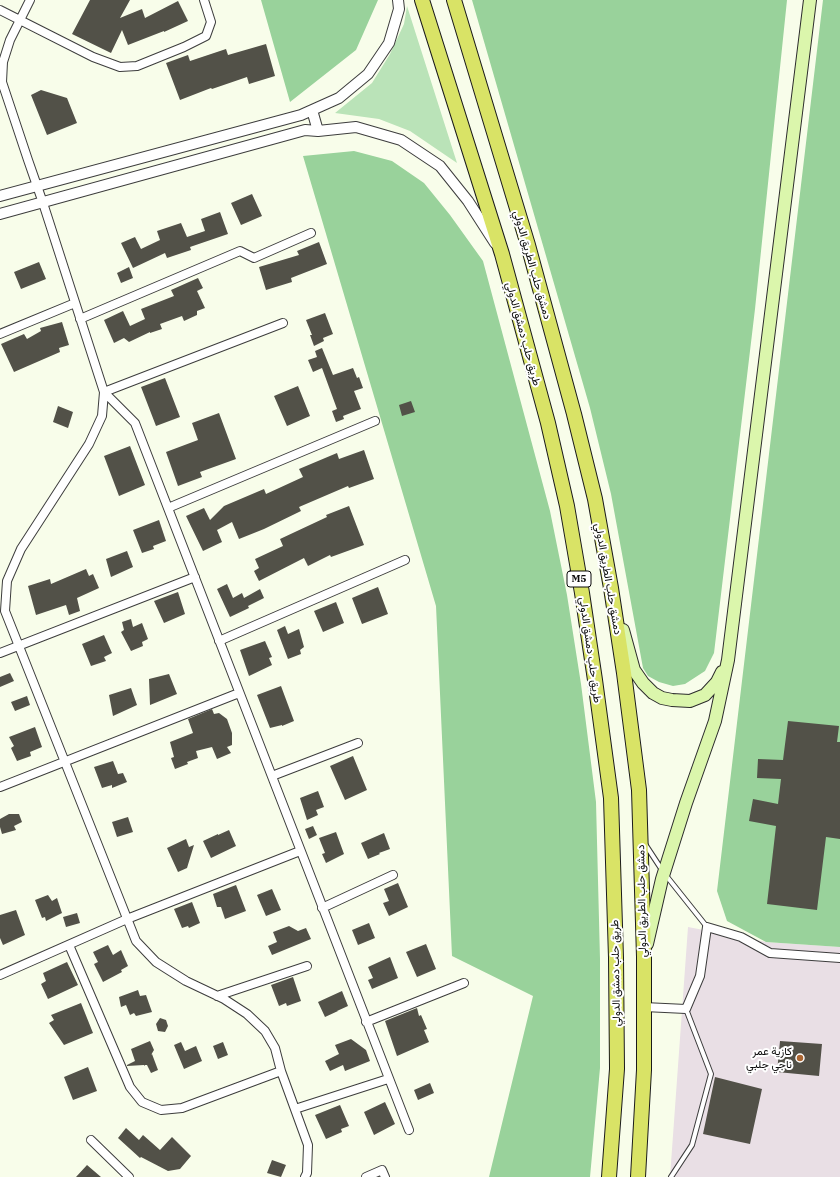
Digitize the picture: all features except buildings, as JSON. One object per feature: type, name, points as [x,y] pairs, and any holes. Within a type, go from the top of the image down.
[{"type":"highway","name":"طريق حلب دمشق الدولي","points":[[422,0],[502,254],[548,423],[567,506],[594,673],[611,798],[616,958],[617,1068],[608,1177]]},
{"type":"highway","name":"دمشق حلب الطريق الدولي","points":[[454,0],[528,245],[574,414],[594,499],[611,588],[624,673],[639,790],[644,956],[644,1070],[638,1177]]},
{"type":"main road","points":[[644,956],[664,873],[686,803],[715,721],[728,660],[810,0]]},
{"type":"main road","points":[[611,588],[634,670],[643,683],[653,693],[662,698],[690,701],[705,695],[717,682],[728,660]]},
{"type":"street","points":[[30,0],[10,40],[3,62],[3,99],[43,203],[104,392],[102,416],[89,444],[21,548],[4,580],[5,611],[136,941],[156,962],[186,981],[217,996],[247,1014],[265,1031],[275,1048],[281,1072],[308,1145],[308,1176]]},
{"type":"street","points":[[0,10],[93,56],[120,67],[137,66],[184,48],[206,36],[211,22],[204,0]]},
{"type":"street","points":[[0,196],[301,115],[339,98],[368,74],[389,44],[399,10],[398,0]]},
{"type":"street","points":[[312,110],[318,131]]},
{"type":"street","points":[[0,214],[305,130],[318,131],[356,127],[402,140],[440,166],[468,201],[502,254]]},
{"type":"street","points":[[80,319],[240,251],[254,258],[311,233]]},
{"type":"street","points":[[0,334],[75,303]]},
{"type":"street","points":[[104,392],[283,323]]},
{"type":"street","points":[[104,392],[135,423],[409,1130]]},
{"type":"street","points":[[168,508],[375,421]]},
{"type":"street","points":[[219,641],[405,560]]},
{"type":"street","points":[[0,653],[195,576]]},
{"type":"street","points":[[0,787],[239,692]]},
{"type":"street","points":[[272,776],[358,743]]},
{"type":"street","points":[[0,975],[127,920],[300,851]]},
{"type":"street","points":[[322,908],[393,875]]},
{"type":"street","points":[[644,1008],[686,1009],[700,976],[707,928],[741,937],[770,953],[840,958]]},
{"type":"street","points":[[69,945],[130,1087],[142,1102],[161,1110],[182,1108],[281,1072]]},
{"type":"street","points":[[217,996],[307,966]]},
{"type":"street","points":[[366,1022],[464,983]]},
{"type":"street","points":[[295,1109],[388,1079]]},
{"type":"street","points":[[91,1140],[129,1177]]},
{"type":"street","points":[[366,1177],[382,1170],[385,1177]]},
{"type":"lane","points":[[640,836],[664,873],[707,928]]},
{"type":"lane","points":[[671,1177],[692,1145],[711,1074],[686,1009]]},
{"type":"shaded area","points":[[688,927],[766,942],[840,947],[840,1177],[670,1177]]},
{"type":"green space","points":[[261,0],[378,0],[356,50],[290,102]]},
{"type":"green space","points":[[472,0],[787,0],[755,309],[714,653],[705,671],[685,684],[673,686],[659,682],[648,676],[643,668],[611,494],[590,408]]},
{"type":"green space","points":[[823,0],[840,0],[840,947],[766,942],[727,921],[717,891]]},
{"type":"green space","points":[[407,6],[457,163],[410,131],[379,119],[335,113],[372,83],[390,54],[404,24]]},
{"type":"green space","points":[[354,151],[392,161],[424,183],[450,215],[483,261],[550,511],[567,595],[581,684],[596,802],[600,959],[600,1068],[590,1177],[489,1177],[533,996],[452,956],[436,606],[303,156]]},
{"type":"place","name":"كازية عمر ناجي جلبي","points":[[800,1058]]}]
